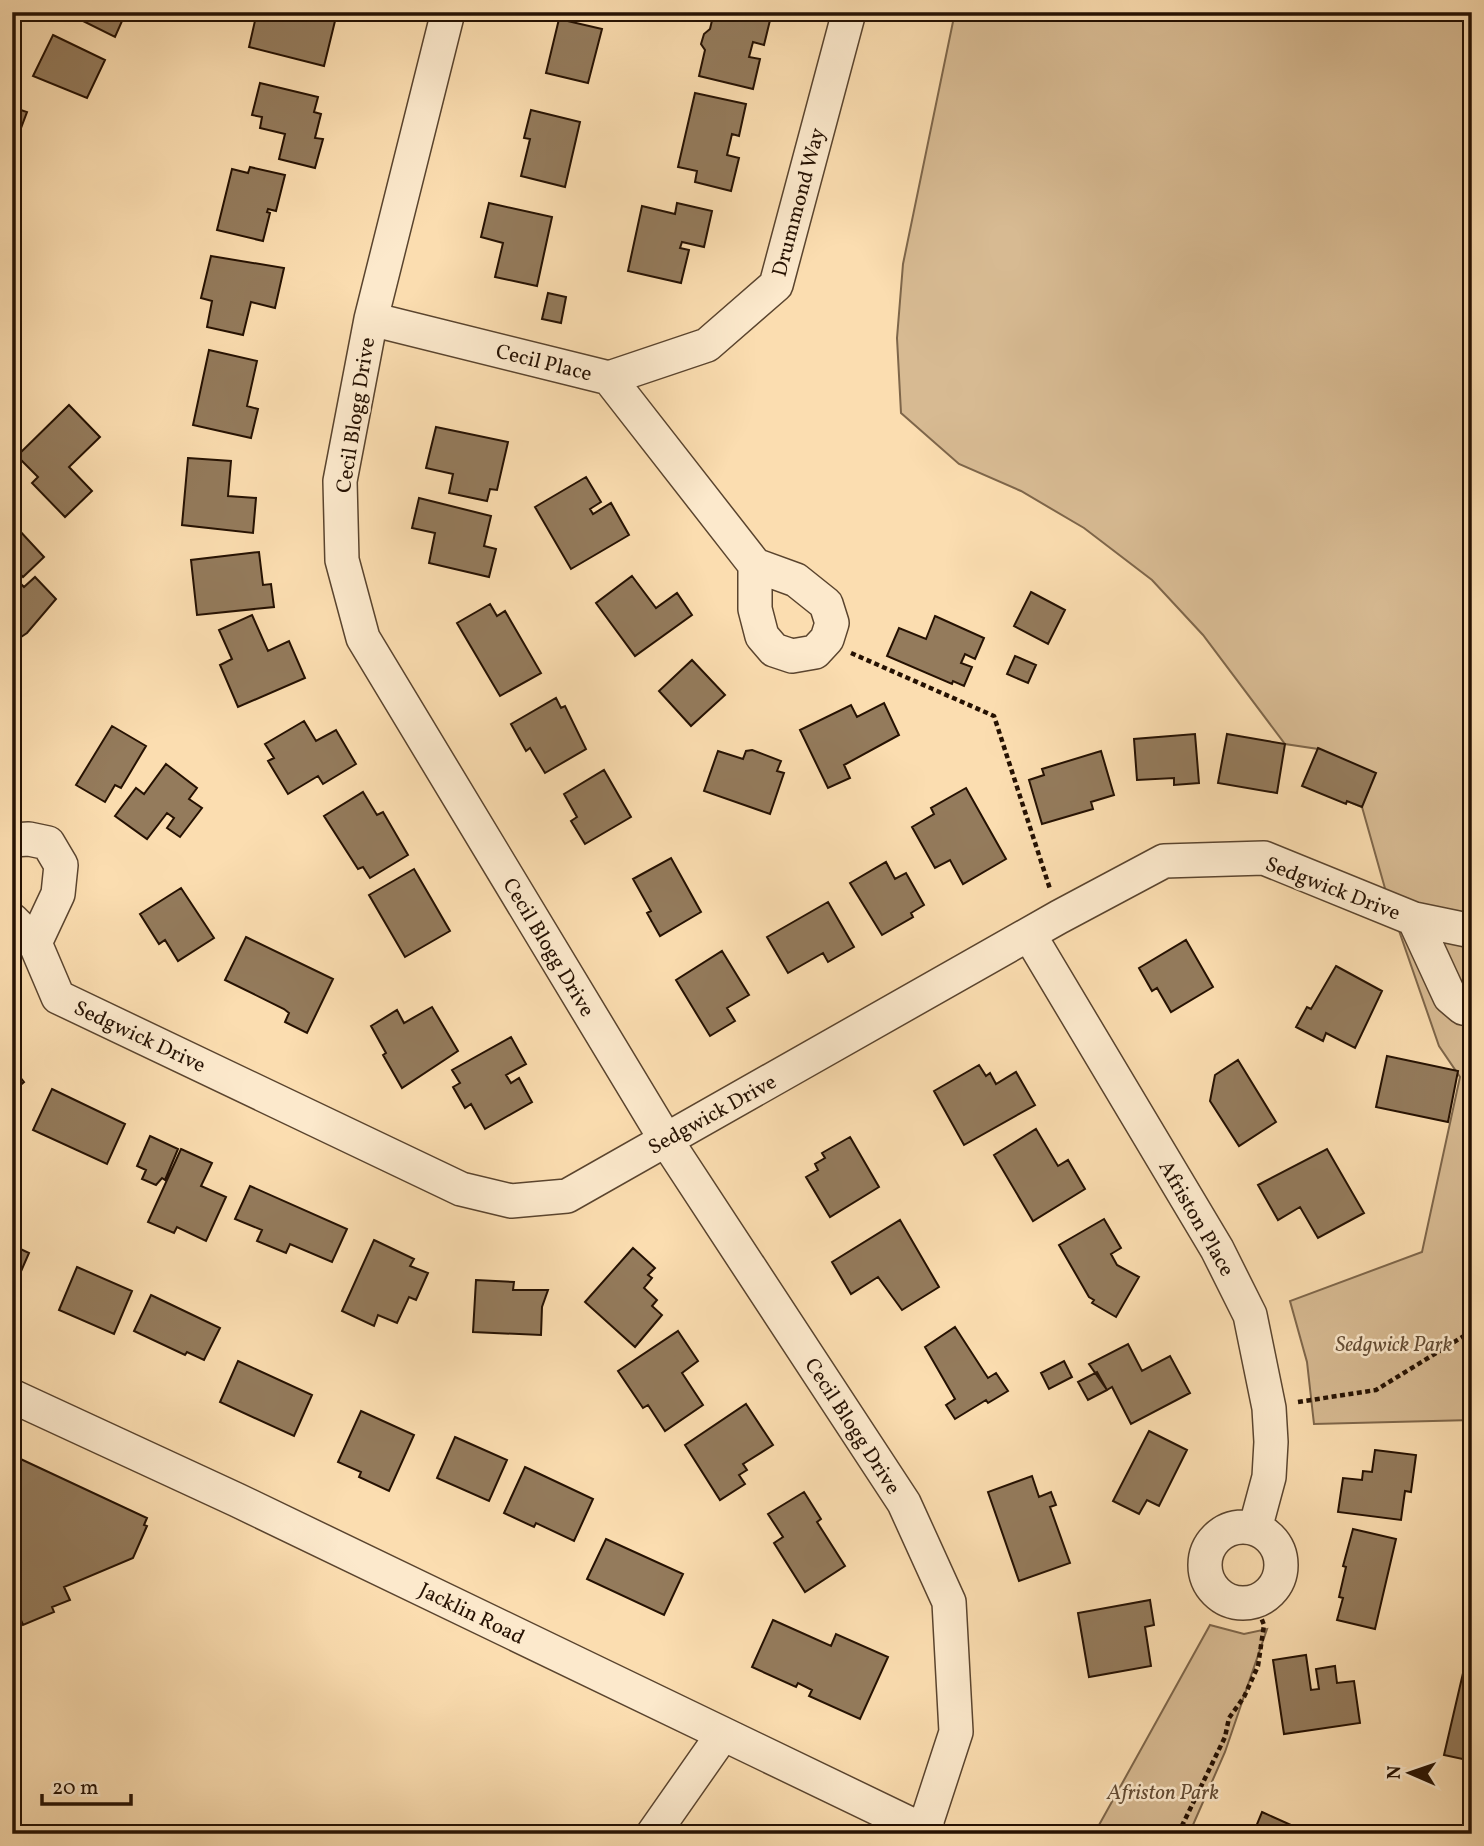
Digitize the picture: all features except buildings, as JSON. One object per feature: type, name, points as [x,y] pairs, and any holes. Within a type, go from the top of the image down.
[{"type":"street","name":"Cecil Blogg Drive","points":[[448,12],[371,319],[340,481],[341,560],[363,638],[666,1140],[904,1503],[949,1602],[956,1732],[927,1832]]},
{"type":"street","name":"Drummond Way","points":[[609,378],[707,345],[776,285],[849,12]]},
{"type":"street","name":"Cecil Place","points":[[371,319],[609,378],[755,565]]},
{"type":"street","points":[[755,565],[796,580],[826,604],[832,623],[827,639],[815,652],[792,656],[774,650],[762,636],[755,609],[755,565]]},
{"type":"street","points":[[12,840],[29,839],[48,843],[61,865],[58,894],[35,943]]},
{"type":"street","name":"Sedgwick Drive","points":[[12,920],[35,943],[58,997],[461,1189],[511,1201],[567,1196],[1030,936],[1059,916],[1164,861],[1264,858],[1413,919],[1472,931]]},
{"type":"street","name":"Sedgwick Drive","points":[[1413,919],[1450,997],[1463,1008],[1472,1009]]},
{"type":"street","name":"Afriston Place","points":[[1030,936],[1217,1249],[1250,1315],[1269,1408],[1269,1477],[1255,1529]]},
{"type":"street","name":"Jacklin Road","points":[[12,1396],[237,1500],[927,1832]]},
{"type":"street","points":[[1239,1527],[1255,1529],[1268,1537],[1278,1550],[1281,1565],[1273,1587],[1255,1602],[1239,1604],[1224,1598],[1212,1588],[1206,1573],[1209,1550],[1224,1532],[1239,1527]]},
{"type":"street","points":[[653,1834],[723,1734]]},
{"type":"path","points":[[827,639],[836,646],[994,716],[1059,916]]},
{"type":"path","points":[[1269,1408],[1376,1390],[1472,1331]]},
{"type":"path","points":[[1178,1834],[1225,1737],[1229,1718],[1244,1697],[1258,1666],[1264,1625],[1255,1602]]},
{"type":"green space","name":"Sedgwick Park","points":[[955,12],[1472,12],[1472,1420],[1314,1424],[1307,1362],[1290,1301],[1422,1252],[1460,1077],[1439,1046],[1388,899],[1362,807],[1347,801],[1318,749],[1285,744],[1203,635],[1152,580],[1084,528],[1021,491],[959,464],[901,413],[897,338],[903,264]]},
{"type":"green space","name":"Afriston Park","points":[[1210,1625],[1244,1634],[1267,1629],[1225,1752],[1189,1834],[1094,1834]]}]
